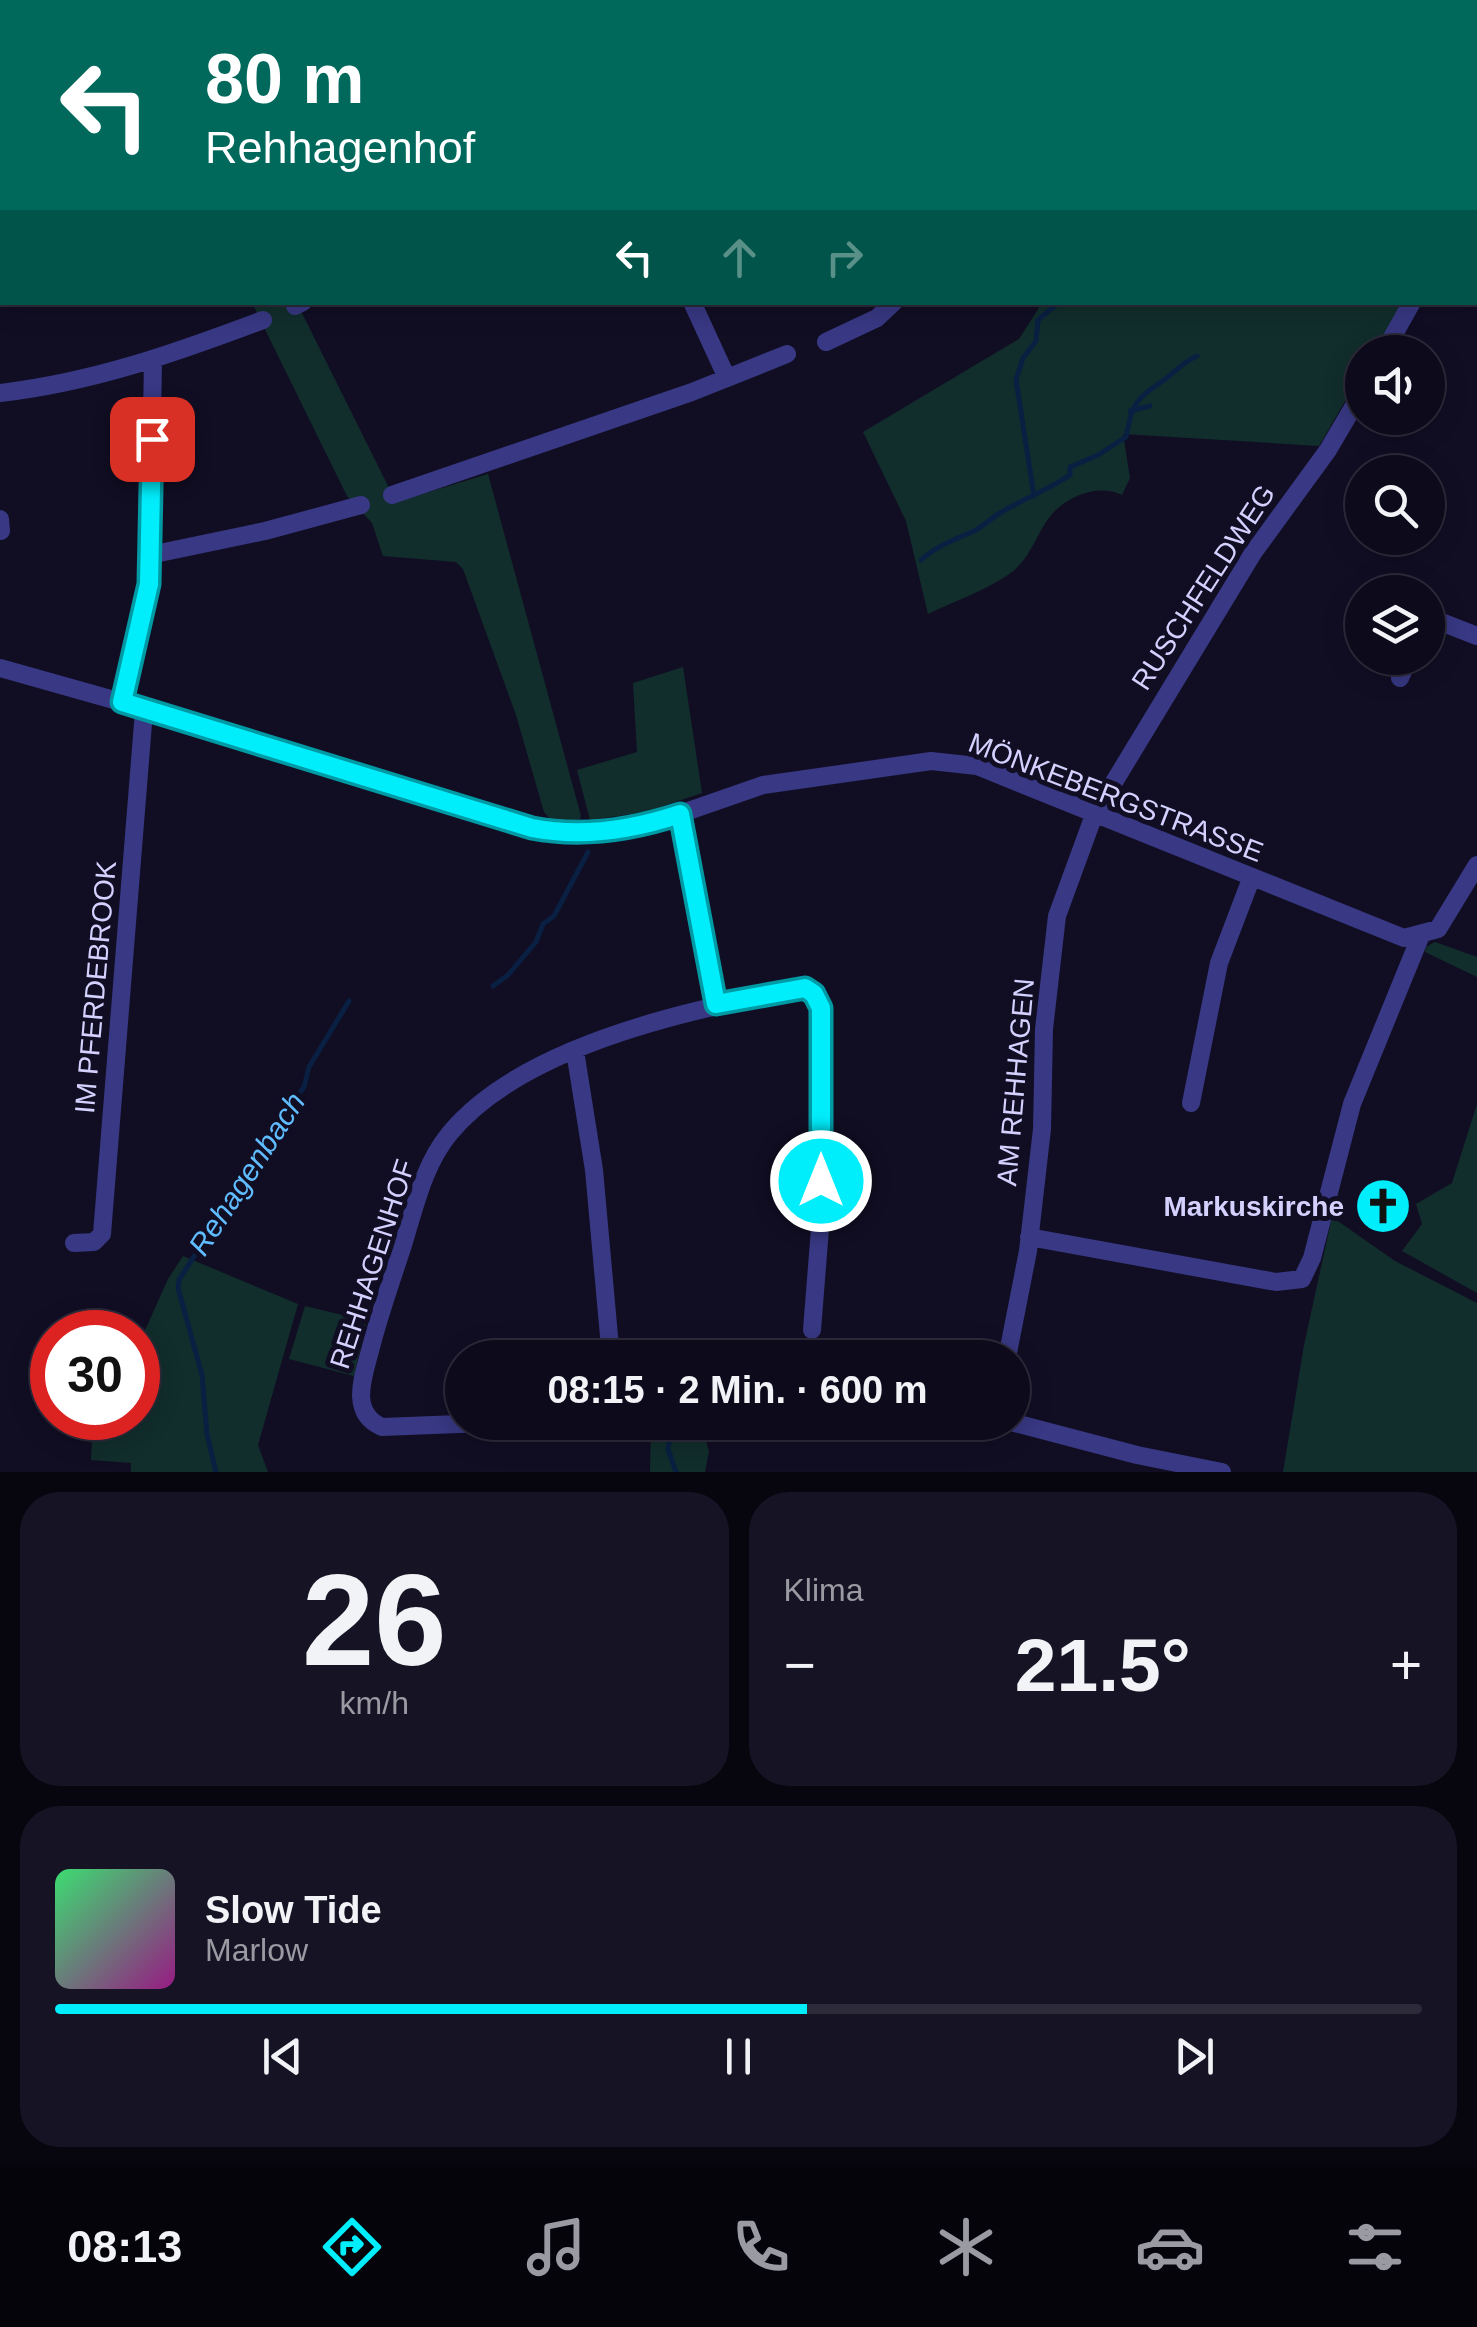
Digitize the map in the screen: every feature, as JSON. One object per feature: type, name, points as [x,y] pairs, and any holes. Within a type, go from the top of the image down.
[{"type":"street","points":[[693,305],[727,378]]},
{"type":"street","points":[[826,342],[877,318],[891,305]]},
{"type":"street","points":[[1394,335],[1410,305]]},
{"type":"street","points":[[0,393],[44,388],[152,362],[263,320]]},
{"type":"street","points":[[392,495],[788,354]]},
{"type":"street","points":[[122,702],[149,584],[152,362]]},
{"type":"street","name":"RUSCHFELDWEG","points":[[1094,815],[1252,552],[1345,421]]},
{"type":"street","points":[[150,555],[266,531],[361,504]]},
{"type":"street","points":[[0,519],[1,532]]},
{"type":"street","points":[[1445,624],[1477,636]]},
{"type":"street","name":"MÖNKEBERGSTRASSE","points":[[0,668],[532,828],[562,833],[606,832],[680,814],[780,782],[932,761],[977,766],[1404,938],[1421,935]]},
{"type":"street","name":"IM PFERDEBROOK","points":[[74,1244],[94,1242],[102,1234],[144,711]]},
{"type":"street","points":[[680,814],[716,1004]]},
{"type":"street","name":"AM REHHAGEN","points":[[1010,1340],[1029,1238],[1042,1128],[1044,1029],[1057,916],[1094,815]]},
{"type":"street","points":[[1029,1238],[1276,1282],[1302,1279],[1312,1258],[1352,1104],[1421,935],[1438,929],[1477,865]]},
{"type":"street","points":[[1190,1103],[1219,963],[1252,879]]},
{"type":"street","name":"REHHAGENHOF","points":[[445,1425],[382,1427],[370,1422],[362,1410],[361,1388],[377,1324],[428,1168],[449,1134],[484,1099],[522,1073],[576,1050],[716,1004],[805,988],[814,994],[821,1008],[822,1216],[812,1330]]},
{"type":"street","points":[[576,1050],[594,1170],[609,1340]]},
{"type":"street","points":[[1030,1428],[1222,1472]]},
{"type":"green space","points":[[253,305],[298,305],[396,502],[488,474],[581,816],[579,821],[554,823],[544,812],[516,715],[463,569],[456,562],[383,556],[372,523],[347,496]]},
{"type":"green space","points":[[1040,305],[1401,305],[1384,335],[1345,335],[1345,401],[1319,446],[1123,434],[1130,478],[1122,495],[1097,491],[1072,499],[1051,516],[1012,572],[928,614],[906,521],[863,432],[1019,339]]},
{"type":"green space","points":[[683,667],[702,793],[645,812],[590,820],[577,770],[637,752],[633,683]]},
{"type":"green space","points":[[1435,942],[1477,957],[1477,977],[1425,952]]},
{"type":"green space","points":[[1477,1104],[1477,1293],[1402,1251],[1422,1224],[1416,1204],[1452,1183]]},
{"type":"green space","points":[[1332,1217],[1395,1261],[1477,1303],[1477,1472],[1283,1472],[1304,1345]]},
{"type":"green space","points":[[183,1256],[298,1304],[258,1445],[268,1472],[131,1472],[131,1463],[91,1460],[92,1440],[160,1440],[160,1310],[154,1310]]},
{"type":"green space","points":[[305,1306],[367,1321],[354,1376],[289,1359]]},
{"type":"green space","points":[[651,1440],[705,1440],[709,1451],[705,1472],[650,1472]]},
{"type":"waterway","name":"Rehagenbach","points":[[1034,496],[1016,380],[1023,358],[1036,341],[1038,320],[1056,305]]},
{"type":"waterway","name":"Rehagenbach","points":[[921,560],[1062,480],[1070,475],[1070,467],[1126,437],[1133,409],[1141,398],[1197,356]]},
{"type":"waterway","name":"Rehagenbach","points":[[1130,411],[1150,406]]},
{"type":"waterway","name":"Rehagenbach","points":[[493,986],[508,975],[536,942],[588,852]]},
{"type":"waterway","name":"Rehagenbach","points":[[216,1472],[207,1434],[202,1375],[179,1280],[304,1087],[309,1067],[349,1001]]},
{"type":"waterway","points":[[669,1440],[668,1449],[676,1472]]},
{"type":"place","name":"Markuskirche","points":[[1383,1206]]},
{"type":"route","points":[[152,439],[149,584],[122,702],[242,742],[551,832],[606,832],[680,814],[716,1004],[805,988],[814,994],[821,1008],[821,1181]]}]
